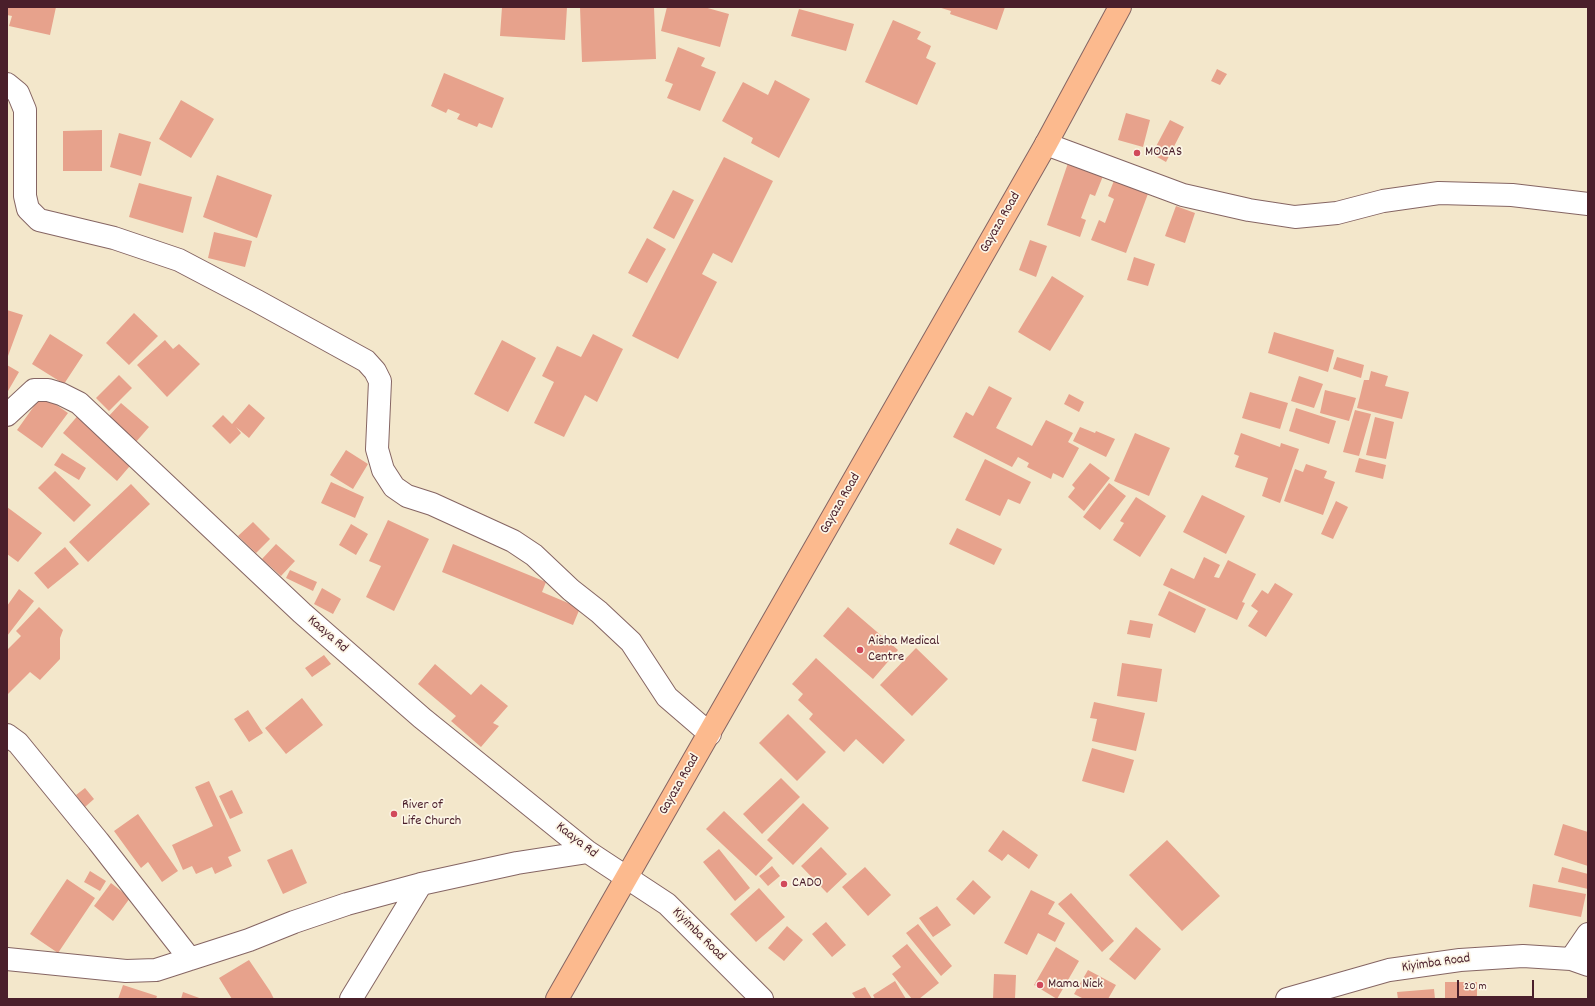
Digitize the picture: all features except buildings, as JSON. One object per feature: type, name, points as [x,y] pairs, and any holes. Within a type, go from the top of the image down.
[{"type":"main road","name":"Gayaza Road","points":[[557,999],[710,734],[1046,144],[1120,7]]},
{"type":"street","points":[[7,84],[18,93],[25,110],[25,196],[28,209],[39,220],[114,238],[179,260],[257,300],[366,361],[375,371],[380,381],[377,449],[383,470],[394,487],[407,496],[432,504],[513,541],[534,554],[571,590],[599,612],[631,642],[667,696],[710,734]]},
{"type":"street","points":[[1046,144],[1183,195],[1249,210],[1295,216],[1337,213],[1383,201],[1439,193],[1512,195],[1588,204]]},
{"type":"street","name":"Kaaya Rd","points":[[7,415],[34,390],[48,390],[61,394],[79,403],[308,618],[422,718],[588,852],[627,878]]},
{"type":"street","points":[[7,735],[23,749],[190,960]]},
{"type":"street","points":[[7,959],[126,971],[156,970],[249,940],[294,922],[347,904],[421,884],[517,863],[588,852]]},
{"type":"street","name":"Kiyimba Road","points":[[627,878],[667,904],[762,999]]},
{"type":"street","points":[[350,999],[421,884]]},
{"type":"street","points":[[1580,962],[1588,934]]},
{"type":"street","name":"Kiyimba Road","points":[[1287,999],[1389,970],[1460,960],[1523,956],[1580,962]]},
{"type":"place","name":"MOGAS","points":[[1137,153]]},
{"type":"place","name":"Aisha Medical Centre","points":[[860,650]]},
{"type":"place","name":"River of Life Church","points":[[394,814]]},
{"type":"place","name":"CADO","points":[[784,884]]},
{"type":"place","name":"Mama Nick","points":[[1040,985]]}]
